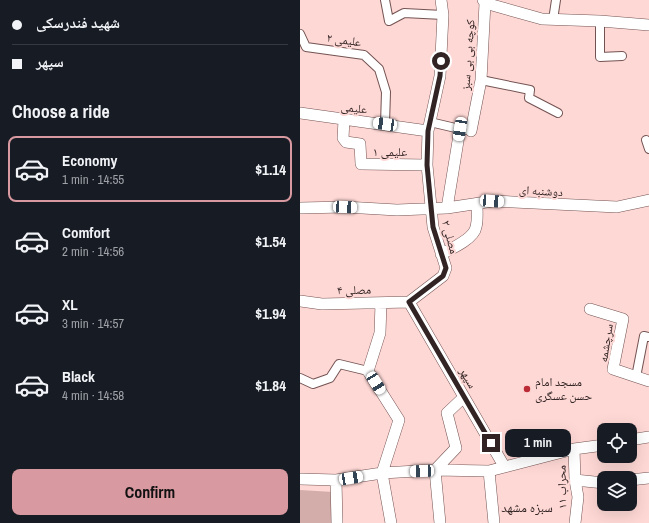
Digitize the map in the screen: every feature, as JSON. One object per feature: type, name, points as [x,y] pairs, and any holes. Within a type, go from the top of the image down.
[{"type":"street","points":[[385,0],[389,21],[404,13],[443,15]]},
{"type":"street","name":"۲ مصلی","points":[[409,302],[443,276],[446,268],[433,227],[427,165],[429,126],[440,76],[443,15],[441,0]]},
{"type":"street","points":[[553,20],[556,0]]},
{"type":"street","points":[[484,2],[542,19],[600,21],[649,25]]},
{"type":"street","name":"کوچه بی بی سبز","points":[[471,131],[481,80],[484,2]]},
{"type":"street","points":[[600,21],[600,57],[622,56]]},
{"type":"street","name":"۲ علیمی","points":[[300,34],[306,47],[364,55],[379,69],[386,92],[385,124]]},
{"type":"street","points":[[481,80],[530,90],[529,98],[558,113]]},
{"type":"street","name":"علیمی","points":[[300,113],[344,120],[429,126]]},
{"type":"street","name":"۱ علیمی","points":[[344,120],[343,138],[346,142],[360,144],[361,164],[427,165]]},
{"type":"street","points":[[429,126],[471,131]]},
{"type":"street","points":[[447,208],[460,129]]},
{"type":"street","points":[[646,140],[649,149]]},
{"type":"street","name":"دوشنبه ای","points":[[431,209],[492,201],[617,207],[649,200]]},
{"type":"street","points":[[441,254],[468,239],[473,234],[476,228],[477,204]]},
{"type":"street","points":[[300,208],[345,207],[398,210],[431,209]]},
{"type":"street","name":"۴ مصلی","points":[[300,301],[322,304],[409,302]]},
{"type":"street","name":"سپهر","points":[[409,302],[504,466]]},
{"type":"street","points":[[368,371],[380,333],[381,303]]},
{"type":"street","name":"سرچشمه","points":[[590,309],[623,319],[613,369],[649,381]]},
{"type":"street","points":[[636,377],[644,336],[649,337]]},
{"type":"street","points":[[300,378],[313,384],[330,378],[339,364],[368,371],[399,420],[382,473],[391,523]]},
{"type":"street","points":[[440,523],[435,470],[456,448],[447,412],[464,397]]},
{"type":"street","points":[[637,439],[649,437]]},
{"type":"street","points":[[300,479],[336,480],[382,473],[435,470],[489,471],[574,449],[597,445]]},
{"type":"street","name":"۱۱ محراب","points":[[574,449],[575,480],[578,497],[575,523]]},
{"type":"street","points":[[489,471],[494,523]]},
{"type":"street","points":[[637,479],[649,478]]},
{"type":"street","points":[[336,480],[337,523]]},
{"type":"street","points":[[575,480],[597,482]]},
{"type":"shaded area","points":[[300,490],[333,492],[334,523],[300,523]]},
{"type":"place","name":"مسجد امام حسن عسگری","points":[[527,389]]},
{"type":"district","name":"سبزه مشهد","points":[[527,507]]},
{"type":"route","points":[[441,61],[440,76],[428,131],[427,165],[433,227],[446,268],[443,276],[409,302],[491,443]]}]
